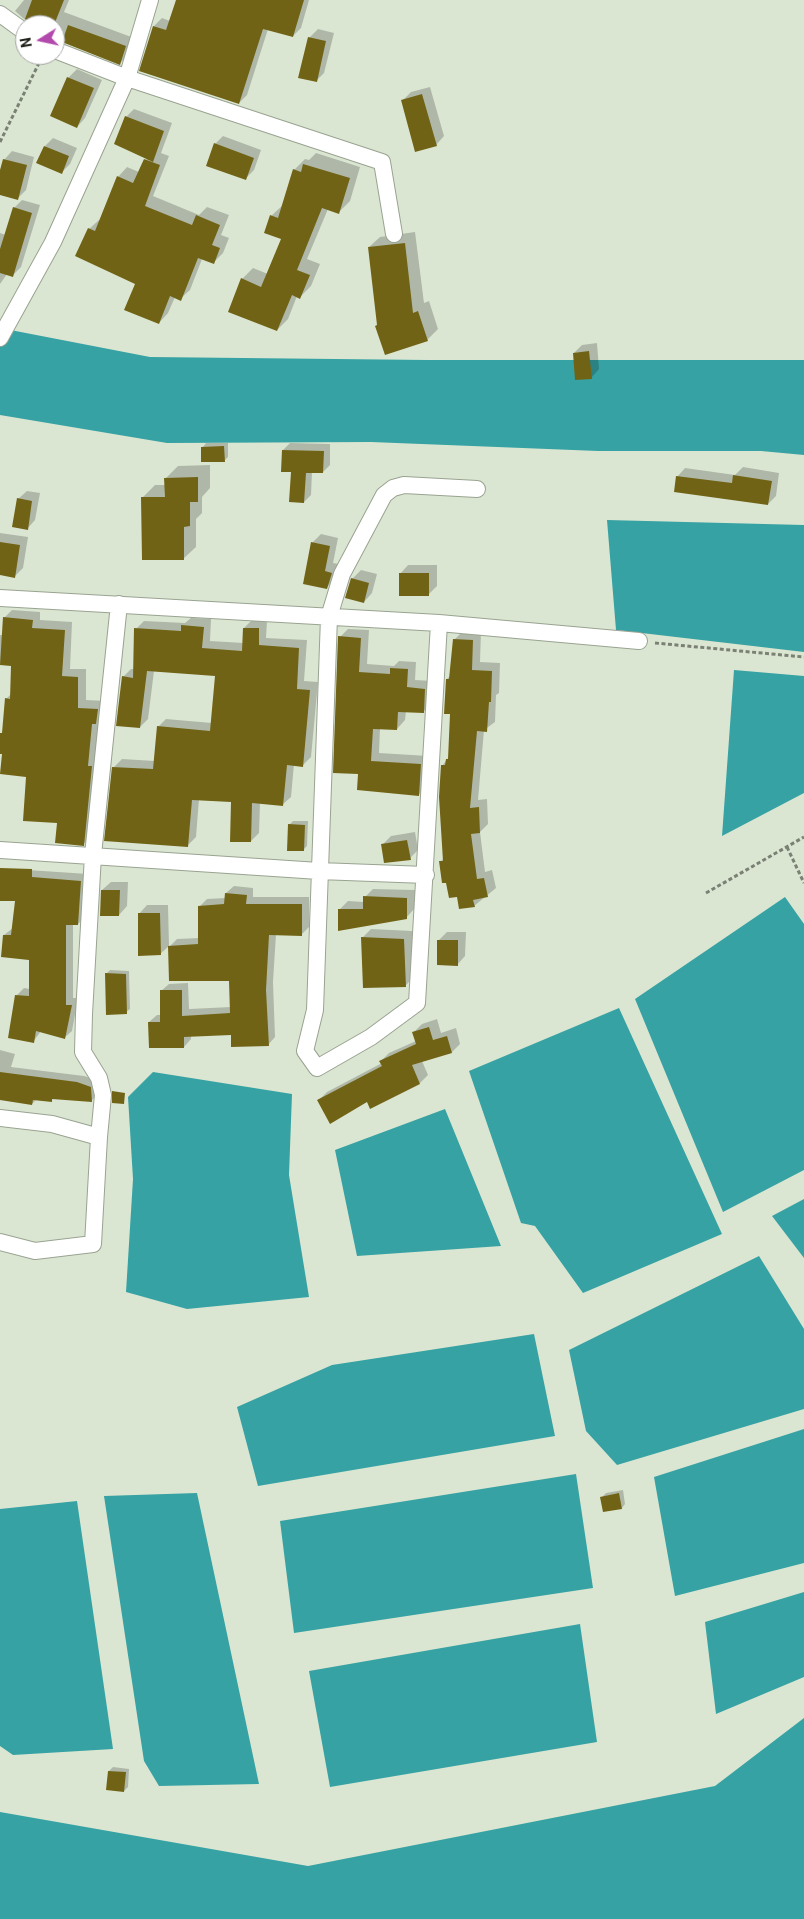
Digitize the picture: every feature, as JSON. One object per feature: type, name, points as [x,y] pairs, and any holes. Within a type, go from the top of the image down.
[{"type":"street","points":[[0,338],[53,242],[127,78],[150,0]]},
{"type":"street","points":[[0,14],[15,25]]},
{"type":"street","points":[[65,54],[127,78],[382,162],[394,234]]},
{"type":"street","points":[[439,623],[426,875],[418,965],[417,1003],[370,1037],[317,1068],[305,1051],[315,1010],[329,617],[342,574],[384,495],[393,488],[404,485],[477,489]]},
{"type":"street","points":[[0,598],[439,623],[639,641]]},
{"type":"street","points":[[0,1242],[35,1251],[93,1244],[103,1095],[99,1078],[83,1052],[93,855],[119,604]]},
{"type":"street","points":[[0,850],[319,871],[426,875]]},
{"type":"street","points":[[0,1118],[52,1124],[99,1137]]},
{"type":"path","points":[[0,142],[38,65]]},
{"type":"path","points":[[639,641],[804,657]]},
{"type":"path","points":[[706,893],[804,837]]},
{"type":"path","points":[[787,847],[804,883]]},
{"type":"water","points":[[0,328],[150,357],[428,360],[804,360],[804,455],[761,451],[598,451],[371,442],[167,443],[0,415]]},
{"type":"water","points":[[607,520],[804,525],[804,652],[616,630]]},
{"type":"water","points":[[734,670],[804,676],[804,793],[722,836]]},
{"type":"water","points":[[785,897],[804,924],[804,1170],[723,1212],[635,999]]},
{"type":"water","points":[[619,1008],[722,1234],[583,1293],[535,1226],[521,1223],[469,1071]]},
{"type":"water","points":[[153,1072],[292,1094],[289,1175],[309,1297],[187,1309],[126,1292],[133,1179],[128,1097]]},
{"type":"water","points":[[445,1109],[501,1246],[357,1256],[335,1150]]},
{"type":"water","points":[[804,1199],[804,1258],[772,1216]]},
{"type":"water","points":[[759,1256],[804,1329],[804,1409],[617,1465],[586,1431],[569,1350]]},
{"type":"water","points":[[534,1334],[555,1436],[258,1486],[237,1407],[332,1365]]},
{"type":"water","points":[[804,1429],[804,1563],[675,1596],[654,1477]]},
{"type":"water","points":[[576,1474],[593,1588],[294,1633],[280,1521]]},
{"type":"water","points":[[197,1493],[259,1784],[159,1786],[144,1761],[104,1496]]},
{"type":"water","points":[[77,1501],[113,1749],[13,1755],[0,1746],[0,1509]]},
{"type":"water","points":[[804,1592],[804,1677],[716,1714],[705,1622]]},
{"type":"water","points":[[580,1624],[597,1742],[330,1787],[309,1671]]},
{"type":"water","points":[[804,1718],[804,1919],[0,1919],[0,1812],[308,1866],[715,1786]]},
{"type":"building","points":[[32,0],[64,0],[58,15],[26,15]]},
{"type":"building","points":[[176,0],[304,0],[293,37],[263,29],[239,104],[139,71],[153,26],[166,30]]},
{"type":"building","points":[[68,25],[126,46],[120,65],[65,43],[65,34]]},
{"type":"building","points":[[308,37],[326,41],[317,82],[298,78]]},
{"type":"building","points":[[67,77],[94,88],[77,128],[50,116]]},
{"type":"building","points":[[422,94],[437,146],[415,152],[401,100]]},
{"type":"building","points":[[125,116],[164,131],[153,162],[114,144]]},
{"type":"building","points":[[214,143],[254,158],[246,180],[206,166]]},
{"type":"building","points":[[44,146],[69,156],[62,174],[36,163]]},
{"type":"building","points":[[3,159],[27,165],[18,200],[0,195],[0,170]]},
{"type":"building","points":[[144,159],[160,165],[145,206],[192,225],[196,215],[220,225],[212,245],[220,248],[214,264],[198,258],[181,301],[170,296],[159,324],[124,310],[135,284],[75,256],[88,228],[95,231],[117,176],[133,183]]},
{"type":"building","points":[[303,164],[350,178],[339,214],[322,208],[297,270],[310,275],[300,299],[292,295],[277,331],[228,312],[241,278],[261,287],[281,239],[264,233],[270,215],[278,218],[293,169],[301,172]]},
{"type":"building","points":[[13,207],[32,213],[13,277],[0,273],[0,249]]},
{"type":"building","points":[[405,243],[413,313],[418,311],[428,341],[385,355],[375,326],[377,325],[368,247]]},
{"type":"building","points":[[589,351],[592,379],[575,380],[573,353]]},
{"type":"building","points":[[224,446],[225,462],[201,462],[201,447]]},
{"type":"building","points":[[282,450],[324,451],[323,473],[306,473],[304,503],[289,502],[291,472],[281,472]]},
{"type":"building","points":[[733,475],[772,481],[768,505],[674,492],[676,476],[732,483]]},
{"type":"building","points":[[198,477],[198,502],[190,502],[190,526],[184,527],[184,560],[142,560],[141,497],[165,497],[164,478]]},
{"type":"building","points":[[17,498],[32,501],[28,530],[12,527]]},
{"type":"building","points":[[0,542],[20,545],[15,578],[0,575]]},
{"type":"building","points":[[311,542],[330,546],[325,571],[332,573],[327,589],[303,584]]},
{"type":"building","points":[[399,573],[429,573],[429,596],[399,596]]},
{"type":"building","points":[[351,578],[369,583],[364,603],[345,598]]},
{"type":"building","points":[[3,617],[33,620],[32,628],[65,630],[62,676],[78,677],[78,708],[98,709],[96,724],[92,724],[88,766],[92,766],[84,846],[55,843],[57,823],[23,821],[26,777],[0,774],[2,754],[0,754],[0,733],[2,733],[5,698],[10,699],[11,666],[0,665]]},
{"type":"building","points":[[181,625],[204,627],[202,648],[242,651],[243,628],[259,628],[259,645],[299,648],[297,689],[310,690],[303,767],[287,765],[283,806],[252,803],[251,842],[230,842],[231,802],[192,800],[188,847],[104,841],[112,767],[153,769],[157,726],[210,731],[215,676],[147,671],[140,728],[116,726],[122,676],[133,678],[134,628],[181,631]]},
{"type":"building","points":[[338,636],[361,638],[359,672],[390,674],[390,668],[408,669],[407,687],[425,689],[424,713],[398,712],[397,730],[373,729],[371,761],[421,764],[419,796],[357,790],[358,774],[333,773]]},
{"type":"building","points":[[453,639],[473,640],[472,670],[492,671],[491,702],[489,702],[487,732],[477,731],[470,808],[479,807],[480,833],[471,834],[477,879],[484,878],[488,897],[473,900],[475,907],[459,909],[457,897],[449,898],[446,883],[442,883],[439,861],[443,861],[439,797],[441,765],[445,765],[446,759],[448,759],[450,714],[444,714],[446,679],[449,679]]},
{"type":"building","points":[[288,824],[305,825],[304,851],[287,851]]},
{"type":"building","points":[[407,840],[411,860],[384,863],[381,844]]},
{"type":"building","points":[[0,868],[32,869],[32,877],[81,881],[78,925],[66,925],[66,1005],[72,1005],[65,1039],[36,1031],[34,1043],[8,1038],[15,995],[29,996],[29,960],[1,957],[3,935],[11,935],[15,901],[0,901]]},
{"type":"building","points":[[101,890],[120,890],[119,916],[100,916]]},
{"type":"building","points":[[225,893],[247,895],[246,904],[302,904],[302,936],[269,935],[266,990],[269,1046],[231,1047],[231,1035],[184,1037],[184,1048],[149,1048],[148,1022],[160,1022],[160,990],[182,990],[182,1016],[230,1013],[229,981],[169,981],[168,946],[198,944],[198,906],[224,904]]},
{"type":"building","points":[[363,896],[407,898],[407,919],[338,931],[338,909],[363,909]]},
{"type":"building","points":[[138,913],[160,913],[161,955],[138,956]]},
{"type":"building","points":[[361,937],[404,939],[406,987],[363,988]]},
{"type":"building","points":[[437,940],[458,940],[458,966],[437,965]]},
{"type":"building","points":[[105,973],[126,974],[127,1014],[106,1015]]},
{"type":"building","points":[[429,1027],[433,1040],[447,1036],[452,1053],[412,1065],[420,1084],[370,1109],[367,1102],[330,1124],[317,1100],[382,1066],[379,1061],[416,1044],[412,1032]]},
{"type":"building","points":[[0,1072],[77,1082],[91,1087],[92,1102],[52,1099],[52,1102],[33,1100],[32,1105],[0,1100]]},
{"type":"building","points":[[112,1091],[125,1093],[124,1104],[112,1103]]},
{"type":"building","points":[[619,1493],[622,1509],[603,1512],[600,1497]]},
{"type":"building","points":[[108,1771],[126,1772],[124,1792],[106,1790]]}]
